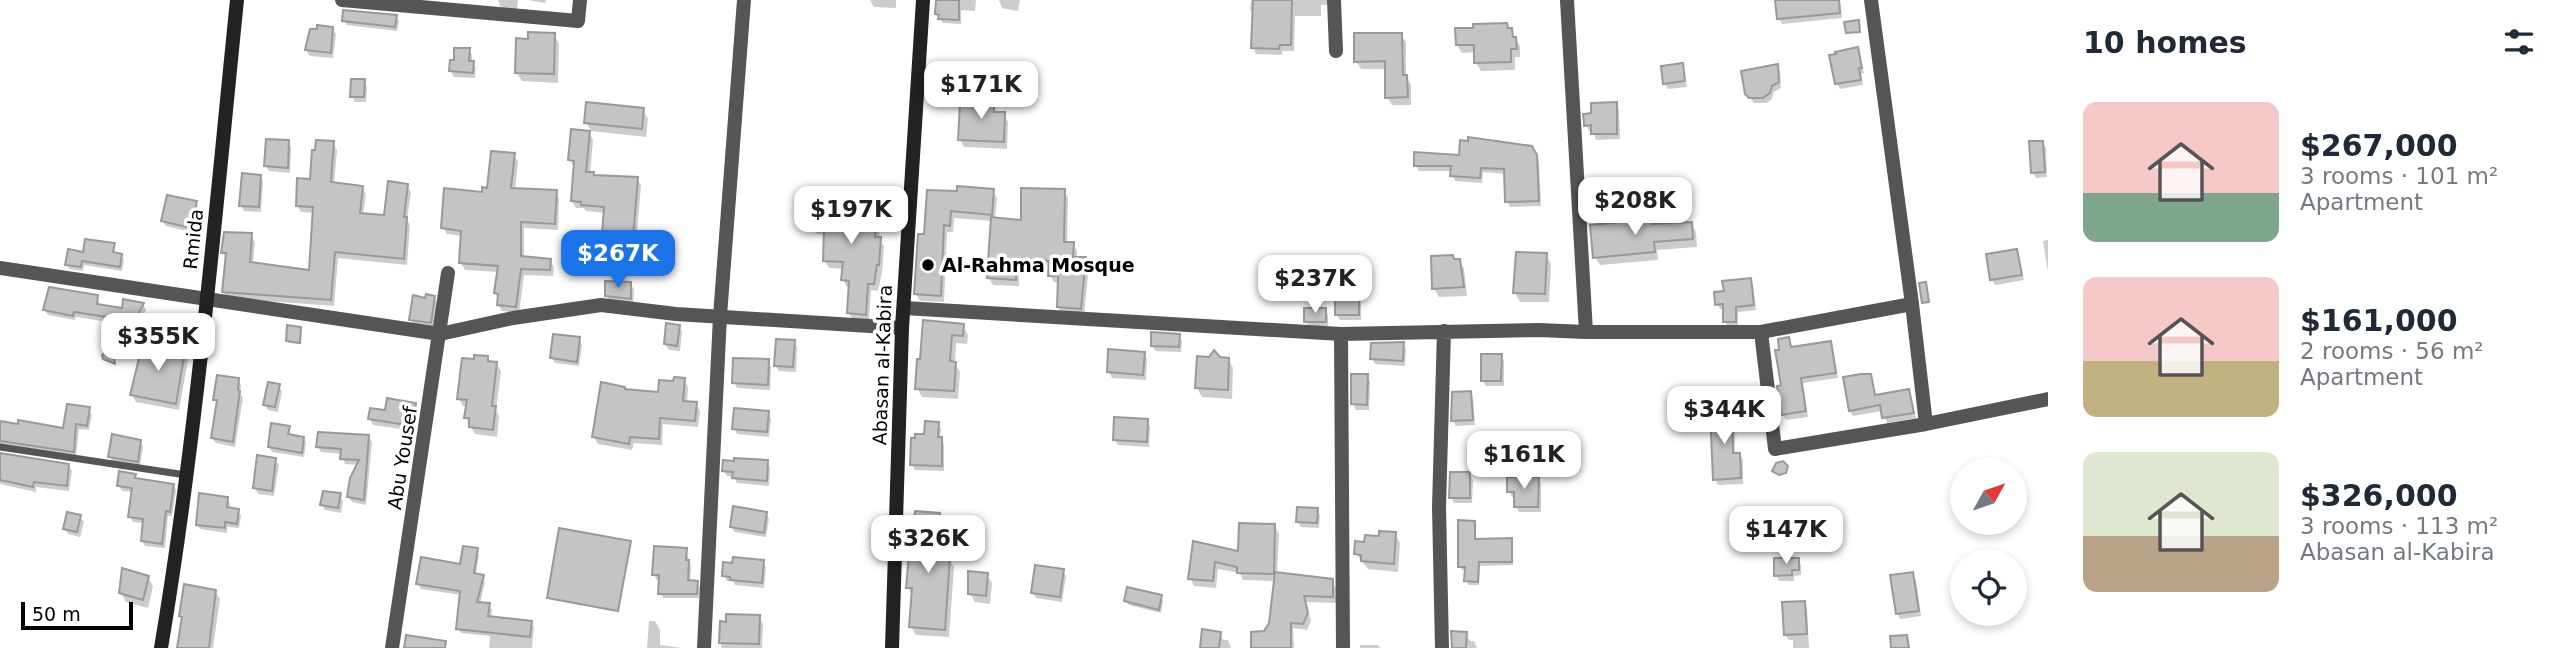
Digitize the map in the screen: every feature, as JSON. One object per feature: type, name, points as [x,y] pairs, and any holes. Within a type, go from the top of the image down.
[{"type":"street","name":"Rmida","points":[[161,648],[186,475],[207,299],[237,0]]},
{"type":"street","points":[[342,0],[578,21],[580,0]]},
{"type":"street","points":[[704,648],[720,316],[744,0]]},
{"type":"street","name":"Abasan al-Kabira","points":[[892,648],[902,328],[923,0]]},
{"type":"street","points":[[1334,0],[1336,51]]},
{"type":"street","points":[[1567,0],[1586,332]]},
{"type":"street","points":[[1871,0],[1926,425]]},
{"type":"street","points":[[0,268],[440,334],[513,318],[601,305],[676,314],[902,328]]},
{"type":"street","name":"Abu Yousef","points":[[392,648],[448,273]]},
{"type":"street","points":[[904,308],[1341,334],[1444,331],[1761,332],[1912,304]]},
{"type":"street","points":[[1443,648],[1439,507],[1444,331]]},
{"type":"street","points":[[1761,332],[1775,449],[1926,425],[2048,399]]},
{"type":"street","points":[[1341,334],[1343,648]]},
{"type":"lane","points":[[0,447],[186,475]]},
{"type":"building","points":[[936,0],[959,0],[959,20],[938,19],[939,15],[935,14]]},
{"type":"building","points":[[1253,0],[1292,0],[1291,45],[1280,45],[1279,49],[1251,48]]},
{"type":"building","points":[[1775,0],[1839,0],[1840,13],[1777,19]]},
{"type":"building","points":[[343,10],[397,15],[395,27],[342,21]]},
{"type":"building","points":[[1859,20],[1860,32],[1846,33],[1844,22]]},
{"type":"building","points":[[1507,23],[1508,28],[1512,28],[1513,37],[1516,37],[1517,49],[1511,49],[1511,62],[1474,63],[1474,45],[1456,45],[1455,28],[1473,28],[1473,24]]},
{"type":"building","points":[[317,25],[333,27],[331,53],[305,50],[310,29],[317,29]]},
{"type":"building","points":[[528,32],[555,33],[554,74],[515,73],[516,38],[528,39]]},
{"type":"building","points":[[1354,33],[1402,33],[1403,75],[1407,75],[1408,97],[1385,98],[1385,61],[1354,62]]},
{"type":"building","points":[[1858,47],[1861,80],[1835,84],[1829,55]]},
{"type":"building","points":[[454,48],[470,48],[469,61],[474,61],[473,73],[449,71],[450,60],[454,60]]},
{"type":"building","points":[[1683,63],[1685,81],[1663,84],[1661,66]]},
{"type":"building","points":[[1778,64],[1779,82],[1772,86],[1770,93],[1763,98],[1749,98],[1745,94],[1741,71]]},
{"type":"building","points":[[351,79],[365,79],[364,97],[350,97]]},
{"type":"building","points":[[973,90],[985,91],[985,104],[994,105],[994,112],[1005,112],[1004,142],[958,140],[960,103],[971,104]]},
{"type":"building","points":[[586,102],[644,108],[642,129],[584,123]]},
{"type":"building","points":[[1617,102],[1617,134],[1591,134],[1591,125],[1584,126],[1583,114],[1591,113],[1591,103]]},
{"type":"building","points":[[571,129],[590,131],[586,172],[594,172],[594,175],[638,177],[632,251],[601,248],[604,207],[581,205],[581,202],[571,201],[574,161],[568,160]]},
{"type":"building","points":[[1468,137],[1532,146],[1537,155],[1539,201],[1505,202],[1504,169],[1481,168],[1480,178],[1450,176],[1451,166],[1414,166],[1414,152],[1459,155],[1460,140],[1468,141]]},
{"type":"building","points":[[266,139],[289,140],[288,168],[264,166]]},
{"type":"building","points":[[316,140],[334,141],[331,182],[363,186],[360,213],[384,215],[388,181],[408,184],[404,217],[407,217],[404,259],[335,252],[331,300],[222,292],[226,253],[221,253],[224,232],[252,233],[250,262],[309,270],[313,207],[296,206],[297,178],[310,179],[312,150],[315,150]]},
{"type":"building","points":[[2029,141],[2043,141],[2045,172],[2031,173]]},
{"type":"building","points":[[491,151],[515,153],[511,188],[557,190],[555,224],[521,222],[521,256],[551,259],[550,270],[521,269],[516,307],[497,305],[498,294],[494,293],[498,266],[459,263],[461,231],[441,228],[444,188],[482,192],[482,187],[487,188]]},
{"type":"building","points":[[242,173],[261,175],[259,207],[239,206]]},
{"type":"building","points":[[957,186],[994,189],[992,215],[951,211],[950,226],[944,225],[941,296],[914,294],[918,234],[924,234],[927,190],[957,191]]},
{"type":"building","points":[[1021,188],[1065,189],[1064,242],[1074,242],[1073,257],[1086,257],[1081,309],[1057,307],[1058,276],[1048,276],[1049,261],[1016,258],[1016,280],[987,278],[991,217],[1021,220]]},
{"type":"building","points":[[167,195],[197,201],[191,228],[161,221]]},
{"type":"building","points":[[827,202],[877,206],[875,237],[881,237],[879,265],[874,284],[868,284],[866,315],[847,313],[849,281],[841,280],[843,262],[823,261],[824,228],[810,227],[813,203],[827,205]]},
{"type":"building","points":[[1652,219],[1652,224],[1692,222],[1693,239],[1654,242],[1655,252],[1593,258],[1590,225]]},
{"type":"building","points":[[85,239],[115,243],[113,252],[122,254],[120,267],[82,261],[81,267],[65,265],[68,249],[83,252]]},
{"type":"building","points":[[2017,249],[2022,275],[1990,280],[1986,254]]},
{"type":"building","points":[[1516,252],[1547,253],[1545,294],[1513,293]]},
{"type":"building","points":[[1453,255],[1454,259],[1460,259],[1464,287],[1432,289],[1431,256]]},
{"type":"building","points":[[1751,278],[1754,305],[1736,307],[1736,322],[1723,322],[1723,304],[1715,305],[1714,292],[1724,291],[1722,281]]},
{"type":"building","points":[[605,281],[631,282],[631,299],[605,296]]},
{"type":"building","points":[[1359,281],[1359,315],[1335,315],[1335,282]]},
{"type":"building","points":[[1926,282],[1929,302],[1922,303],[1919,283]]},
{"type":"building","points":[[49,287],[98,295],[97,304],[122,308],[123,299],[144,303],[131,327],[120,325],[120,319],[74,312],[73,316],[43,310]]},
{"type":"building","points":[[426,294],[435,296],[431,323],[409,320],[413,295],[425,298]]},
{"type":"building","points":[[1304,308],[1326,308],[1326,322],[1304,322]]},
{"type":"building","points":[[923,320],[964,324],[963,336],[952,335],[950,361],[956,362],[954,391],[915,389]]},
{"type":"building","points":[[666,323],[680,325],[677,346],[664,344]]},
{"type":"building","points":[[287,325],[301,327],[300,343],[286,341]]},
{"type":"building","points":[[1151,332],[1180,334],[1179,347],[1151,346]]},
{"type":"building","points":[[553,334],[580,337],[577,362],[550,358]]},
{"type":"building","points":[[1789,337],[1791,347],[1831,341],[1836,373],[1801,378],[1806,411],[1781,415],[1777,386],[1781,385],[1775,350],[1779,350],[1778,339]]},
{"type":"building","points":[[776,339],[795,340],[793,367],[774,366]]},
{"type":"building","points":[[143,342],[185,351],[176,404],[130,395]]},
{"type":"building","points":[[1404,342],[1403,361],[1370,359],[1371,343]]},
{"type":"building","points":[[1108,349],[1145,352],[1143,375],[1107,372]]},
{"type":"building","points":[[1214,350],[1220,357],[1229,358],[1228,390],[1195,388],[1197,356],[1209,357]]},
{"type":"building","points":[[108,351],[113,352],[115,364],[103,359],[102,355]]},
{"type":"building","points":[[1481,354],[1502,354],[1501,381],[1481,381]]},
{"type":"building","points":[[474,355],[488,356],[488,361],[497,362],[492,406],[496,406],[493,430],[469,427],[469,418],[464,418],[467,400],[457,399],[462,358],[474,359]]},
{"type":"building","points":[[733,358],[769,359],[768,385],[732,383]]},
{"type":"building","points":[[1351,374],[1368,374],[1367,405],[1351,404]]},
{"type":"building","points":[[1871,374],[1875,395],[1909,389],[1914,413],[1882,418],[1880,405],[1849,411],[1843,377]]},
{"type":"building","points":[[217,375],[239,378],[240,391],[233,442],[211,438],[217,400],[213,400]]},
{"type":"building","points":[[674,377],[685,378],[683,401],[697,402],[695,421],[660,418],[659,439],[630,437],[629,444],[592,437],[601,382],[625,389],[658,392],[659,380],[673,381]]},
{"type":"building","points":[[268,382],[280,384],[275,407],[263,405]]},
{"type":"building","points":[[1471,391],[1473,420],[1451,421],[1452,392]]},
{"type":"building","points":[[387,398],[416,403],[413,426],[368,419],[370,408],[385,410]]},
{"type":"building","points":[[67,404],[90,407],[87,426],[76,424],[74,452],[0,441],[0,421],[18,424],[18,420],[63,428]]},
{"type":"building","points":[[734,408],[769,411],[767,432],[732,429]]},
{"type":"building","points":[[1732,408],[1733,453],[1740,453],[1741,478],[1713,480],[1710,409]]},
{"type":"building","points":[[1114,417],[1148,419],[1147,442],[1113,440]]},
{"type":"building","points":[[925,421],[939,422],[942,466],[910,465],[911,438],[915,438],[915,434],[924,434]]},
{"type":"building","points":[[271,423],[290,426],[288,434],[304,437],[302,453],[268,447]]},
{"type":"building","points":[[318,432],[369,435],[364,500],[347,497],[350,478],[359,460],[340,459],[341,449],[316,447]]},
{"type":"building","points":[[112,434],[141,440],[138,462],[108,457]]},
{"type":"building","points":[[0,453],[69,464],[67,486],[34,482],[33,487],[0,480]]},
{"type":"building","points":[[257,455],[276,458],[272,491],[253,488]]},
{"type":"building","points":[[734,458],[768,460],[767,481],[732,478],[733,472],[722,471],[723,460],[734,461]]},
{"type":"building","points":[[1783,461],[1788,466],[1786,473],[1779,475],[1772,471],[1776,463]]},
{"type":"building","points":[[119,471],[136,474],[135,478],[174,484],[170,512],[166,511],[162,544],[141,541],[143,519],[128,517],[132,488],[117,486]]},
{"type":"building","points":[[1450,472],[1470,472],[1470,498],[1449,498]]},
{"type":"building","points":[[1507,477],[1539,477],[1538,507],[1514,507],[1514,492],[1507,492]]},
{"type":"building","points":[[323,491],[341,493],[338,508],[320,505]]},
{"type":"building","points":[[199,493],[228,497],[227,507],[239,509],[237,524],[225,522],[225,528],[196,525]]},
{"type":"building","points":[[733,506],[767,512],[764,533],[730,527]]},
{"type":"building","points":[[1297,507],[1318,508],[1317,523],[1296,522]]},
{"type":"building","points":[[915,511],[940,513],[937,556],[950,557],[945,630],[909,627],[912,588],[906,588]]},
{"type":"building","points":[[67,512],[81,515],[77,532],[63,529]]},
{"type":"building","points":[[1458,520],[1475,521],[1475,539],[1512,538],[1512,562],[1479,562],[1478,582],[1464,581],[1465,567],[1458,567]]},
{"type":"building","points":[[1239,523],[1275,524],[1274,574],[1237,573],[1237,567],[1215,562],[1213,581],[1188,579],[1193,541],[1238,551]]},
{"type":"building","points":[[559,528],[631,541],[618,611],[547,598]]},
{"type":"building","points":[[1379,531],[1396,532],[1394,564],[1361,561],[1361,555],[1354,554],[1355,541],[1364,542],[1365,535],[1379,536]]},
{"type":"building","points":[[463,546],[478,548],[474,573],[484,575],[477,602],[490,603],[488,616],[532,621],[530,637],[456,629],[460,591],[416,584],[421,557],[460,564]]},
{"type":"building","points":[[654,546],[687,548],[688,580],[698,581],[697,594],[658,594],[659,575],[652,575]]},
{"type":"building","points":[[733,557],[764,560],[762,583],[730,580],[730,577],[722,576],[723,562],[732,563]]},
{"type":"building","points":[[1774,558],[1799,558],[1799,570],[1792,570],[1792,575],[1774,576]]},
{"type":"building","points":[[1035,565],[1064,569],[1060,597],[1031,593]]},
{"type":"building","points":[[122,568],[149,576],[143,600],[119,593]]},
{"type":"building","points":[[968,571],[988,573],[986,596],[968,594]]},
{"type":"building","points":[[1275,572],[1333,579],[1333,597],[1304,596],[1308,613],[1303,624],[1291,623],[1291,648],[1251,648],[1251,632],[1264,631],[1269,623]]},
{"type":"building","points":[[1913,572],[1919,611],[1896,614],[1890,575]]},
{"type":"building","points":[[184,584],[216,590],[209,648],[177,648]]},
{"type":"building","points":[[1127,587],[1162,595],[1159,610],[1124,601]]},
{"type":"building","points":[[1805,601],[1807,634],[1784,635],[1782,602]]},
{"type":"building","points":[[726,614],[760,615],[759,644],[719,643],[720,621],[726,622]]},
{"type":"building","points":[[1202,629],[1221,632],[1219,648],[1200,648]]},
{"type":"building","points":[[1451,631],[1467,632],[1466,648],[1452,648]]},
{"type":"building","points":[[406,635],[446,641],[445,648],[404,648]]},
{"type":"building","points":[[1907,635],[1909,648],[1891,648],[1890,636]]},
{"type":"place","name":"Al-Rahma Mosque","points":[[928,265]]}]
